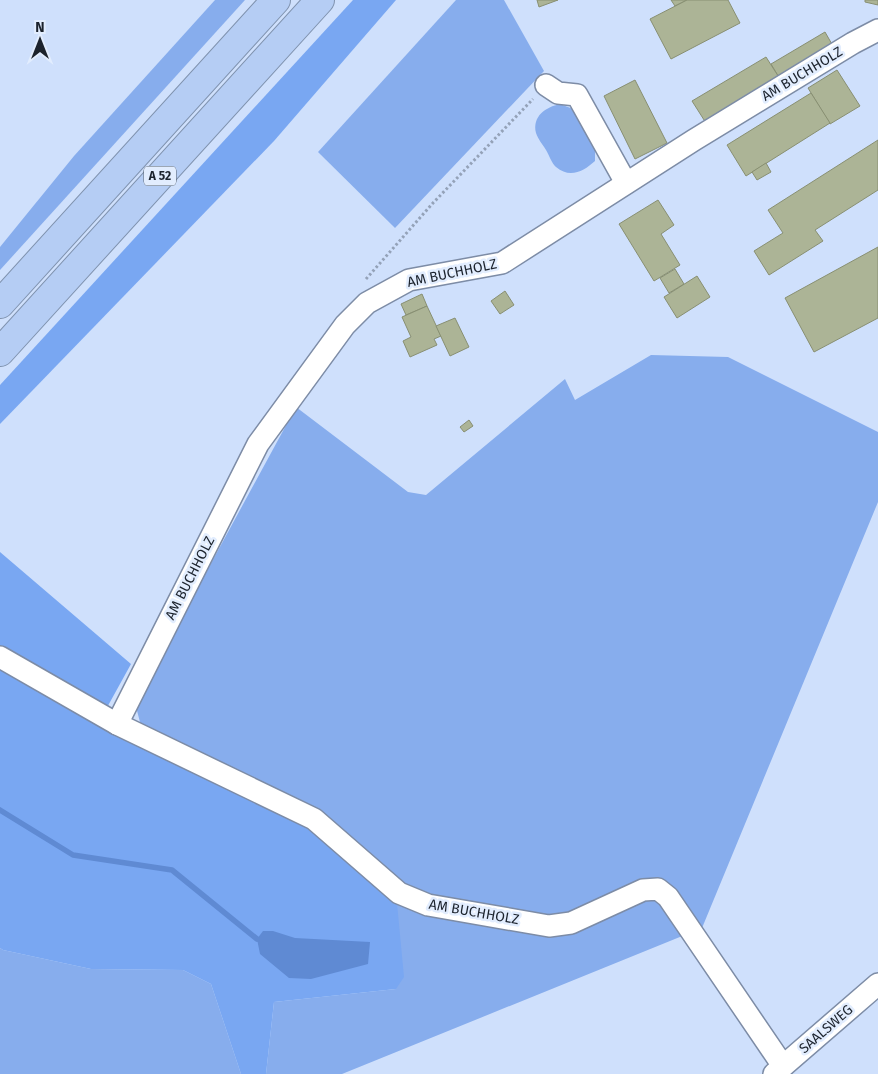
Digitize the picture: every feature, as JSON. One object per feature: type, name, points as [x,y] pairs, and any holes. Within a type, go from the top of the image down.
[{"type":"highway","name":"A 52","points":[[0,304],[276,0]]},
{"type":"highway","name":"A 52","points":[[0,352],[320,0]]},
{"type":"street","name":"AM BUCHHOLZ","points":[[117,724],[258,444],[345,325],[367,304],[409,280],[502,262],[694,140],[878,30]]},
{"type":"street","points":[[546,85],[558,93],[577,95],[626,183]]},
{"type":"street","name":"AM BUCHHOLZ","points":[[0,657],[117,724],[314,819],[399,893],[428,905],[549,926],[571,923],[643,890],[658,889],[668,898],[779,1070]]},
{"type":"street","name":"SAALSWEG","points":[[779,1070],[878,984]]},
{"type":"path","points":[[363,283],[432,203],[546,85]]},
{"type":"shaded area","points":[[215,0],[245,0],[0,270],[0,247],[74,156]]},
{"type":"shaded area","points":[[353,0],[396,0],[274,141],[0,424],[0,385]]},
{"type":"shaded area","points":[[456,0],[504,0],[544,71],[395,228],[318,152]]},
{"type":"shaded area","points":[[560,104],[573,109],[595,148],[595,161],[577,172],[566,173],[555,166],[536,133],[536,122],[541,113],[550,107]]},
{"type":"shaded area","points":[[651,355],[728,357],[878,432],[878,502],[702,928],[342,1074],[266,1074],[274,1002],[396,989],[141,726],[135,703],[296,407],[408,492],[426,495],[565,379],[575,400]]},
{"type":"shaded area","points":[[0,552],[131,664],[99,722],[312,827],[397,903],[404,977],[396,989],[274,1002],[266,1074],[241,1074],[211,984],[183,970],[91,969],[0,948]]},
{"type":"shaded area","points":[[263,931],[273,931],[295,938],[370,942],[368,964],[311,979],[289,978],[260,954],[257,939]]},
{"type":"shaded area","points":[[0,948],[91,969],[183,970],[211,984],[241,1074],[0,1074]]},
{"type":"building","points":[[537,0],[558,0],[539,7]]},
{"type":"building","points":[[671,0],[687,0],[675,6]]},
{"type":"building","points":[[687,0],[728,0],[740,23],[671,59],[650,19]]},
{"type":"building","points":[[865,0],[878,0],[878,5],[865,2]]},
{"type":"building","points":[[825,32],[833,46],[780,79],[771,64]]},
{"type":"building","points":[[766,57],[780,79],[706,123],[692,101]]},
{"type":"building","points":[[837,70],[860,106],[830,124],[808,88]]},
{"type":"building","points":[[635,80],[667,143],[635,159],[604,96]]},
{"type":"building","points":[[811,93],[830,123],[746,176],[727,145]]},
{"type":"building","points":[[878,140],[878,190],[815,230],[823,241],[769,275],[754,251],[783,233],[768,210]]},
{"type":"building","points":[[766,163],[771,172],[757,180],[752,172]]},
{"type":"building","points":[[658,200],[674,225],[661,234],[680,265],[654,281],[619,224]]},
{"type":"building","points":[[878,247],[878,318],[814,352],[785,298]]},
{"type":"building","points":[[675,269],[684,284],[669,293],[660,278]]},
{"type":"building","points":[[697,276],[710,297],[677,318],[664,297]]},
{"type":"building","points":[[505,291],[514,305],[500,314],[491,301]]},
{"type":"building","points":[[422,294],[427,306],[406,315],[401,304]]},
{"type":"building","points":[[427,306],[441,336],[434,339],[437,345],[410,357],[403,341],[411,337],[402,317]]},
{"type":"building","points":[[455,318],[469,347],[450,356],[436,326]]},
{"type":"building","points":[[469,420],[473,426],[464,432],[460,427]]},
{"type":"waterway","points":[[0,810],[73,855],[172,870],[257,939]]}]
